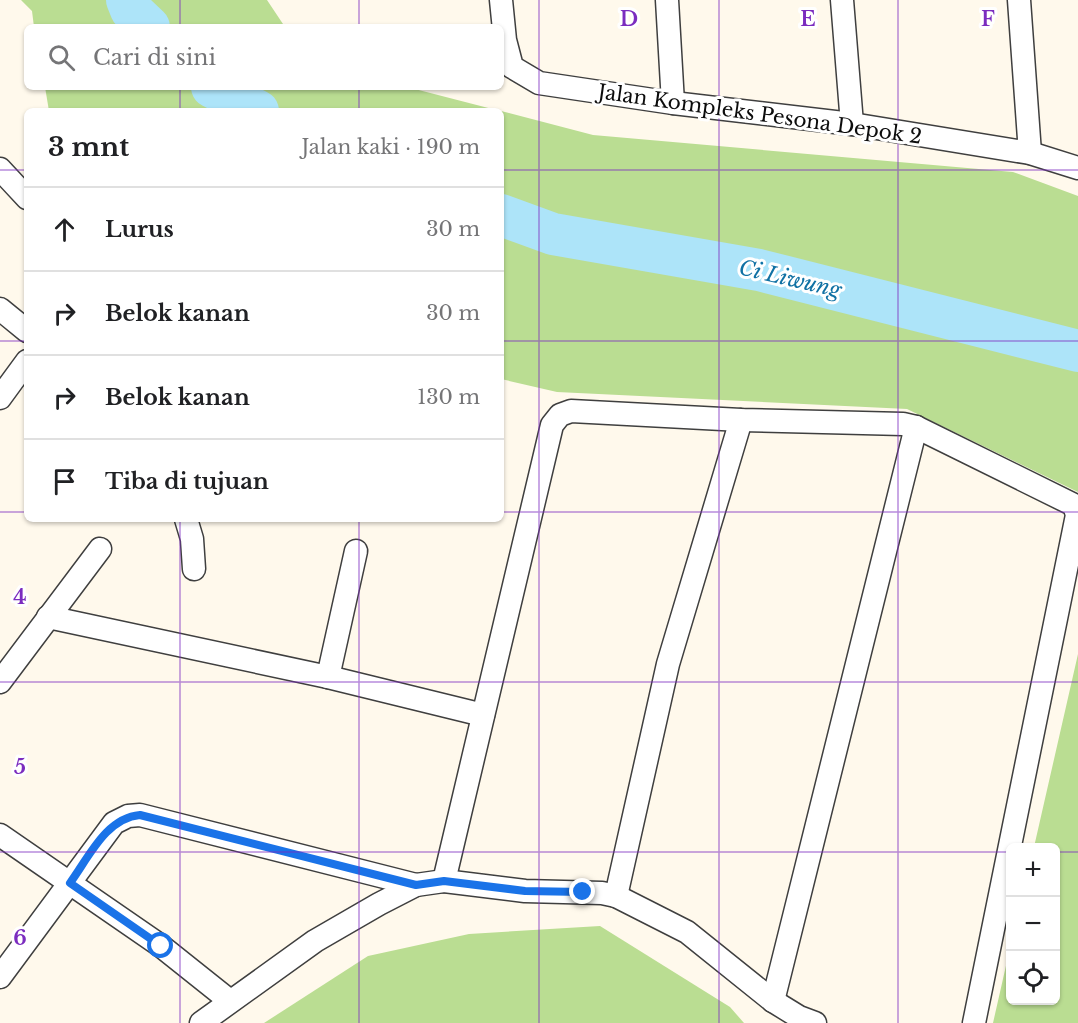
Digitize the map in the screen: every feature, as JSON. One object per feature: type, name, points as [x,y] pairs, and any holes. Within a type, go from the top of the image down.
[{"type":"street","name":"Jalan Kompleks Pesona Depok 2","points":[[501,0],[503,24]]},
{"type":"street","points":[[667,0],[673,103]]},
{"type":"street","points":[[842,0],[852,124]]},
{"type":"street","points":[[1019,0],[1030,153]]},
{"type":"street","name":"Jalan Kompleks Pesona Depok 2","points":[[504,30],[512,67],[538,83],[673,103],[852,124],[1030,153],[1078,168]]},
{"type":"street","points":[[0,169],[24,195]]},
{"type":"street","points":[[0,309],[24,329]]},
{"type":"street","points":[[0,398],[24,365]]},
{"type":"street","points":[[444,881],[552,424],[560,415],[571,411],[741,420],[889,422],[916,428],[1074,505],[1077,515],[974,1023]]},
{"type":"street","points":[[616,896],[668,664],[741,420]]},
{"type":"street","points":[[773,1001],[916,428]]},
{"type":"street","points":[[187,522],[192,539],[194,569]]},
{"type":"street","points":[[0,682],[100,549]]},
{"type":"street","points":[[328,677],[356,551]]},
{"type":"street","points":[[48,617],[328,677],[483,715]]},
{"type":"street","points":[[0,977],[114,823],[128,816],[140,815],[416,885]]},
{"type":"street","points":[[0,835],[161,946],[230,1001]]},
{"type":"street","points":[[201,1023],[315,941],[416,885],[444,881],[525,891],[602,893],[616,896],[687,932],[773,1001],[799,1017],[815,1023]]},
{"type":"green space","points":[[21,0],[267,0],[283,24],[34,24],[32,11]]},
{"type":"green space","points":[[46,90],[419,90],[488,108],[48,108]]},
{"type":"green space","points":[[504,112],[593,135],[1013,172],[1078,196],[1078,492],[907,409],[557,392],[504,380]]},
{"type":"green space","points":[[1078,654],[1078,1023],[993,1023],[1006,966],[1006,1005],[1060,1005],[1060,843],[1035,843]]},
{"type":"green space","points":[[600,926],[730,1007],[744,1023],[264,1023],[368,956],[469,934]]},
{"type":"waterway","name":"Ci Liwung","points":[[127,0],[131,10],[146,24]]},
{"type":"waterway","name":"Ci Liwung","points":[[218,90],[252,108]]},
{"type":"waterway","name":"Ci Liwung","points":[[504,216],[553,234],[759,270],[1078,351]]},
{"type":"route","points":[[161,946],[70,883],[114,823],[128,816],[140,815],[416,885],[444,881],[525,891],[583,892]]}]
